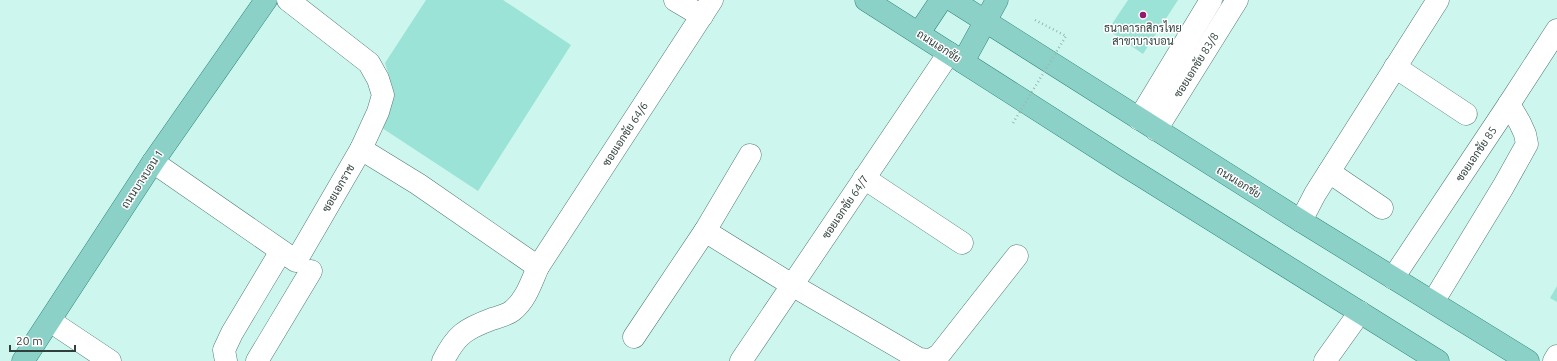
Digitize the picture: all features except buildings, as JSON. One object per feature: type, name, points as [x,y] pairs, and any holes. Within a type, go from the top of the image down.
[{"type":"main road","name":"ถนนบางบอน 1","points":[[23,361],[153,162],[266,0]]},
{"type":"main road","name":"ถนนเอกชัย","points":[[866,0],[1124,165],[1438,361]]},
{"type":"main road","points":[[919,33],[941,0]]},
{"type":"main road","name":"ถนนเอกชัย","points":[[952,0],[1301,221],[1528,361]]},
{"type":"main road","points":[[956,57],[985,21],[997,0]]},
{"type":"street","points":[[288,0],[369,63],[378,79],[383,95],[380,106],[361,149],[418,184],[538,267]]},
{"type":"street","points":[[675,0],[707,8]]},
{"type":"street","points":[[1148,124],[1211,0]]},
{"type":"street","name":"ซอยเอกชัย 83/8","points":[[1148,124],[1237,0]]},
{"type":"street","points":[[1301,221],[1316,194],[1438,0]]},
{"type":"street","name":"ซอยเอกชัย 64/6","points":[[443,361],[449,349],[460,334],[475,326],[510,313],[518,305],[528,291],[538,267],[707,8]]},
{"type":"street","name":"ซอยเอกชัย 85","points":[[1393,278],[1557,30]]},
{"type":"street","name":"ซอยเอกชัย 64/7","points":[[740,361],[864,178],[956,57]]},
{"type":"street","points":[[1395,68],[1466,114]]},
{"type":"street","points":[[1433,302],[1503,187],[1527,144],[1525,134],[1509,104]]},
{"type":"street","name":"ซอยเอกราช","points":[[153,162],[296,261],[361,149]]},
{"type":"street","points":[[634,338],[705,231],[750,155]]},
{"type":"street","points":[[1330,172],[1382,208]]},
{"type":"street","points":[[864,178],[962,243]]},
{"type":"street","points":[[705,231],[792,285],[919,359],[930,360],[939,355],[1017,256]]},
{"type":"street","points":[[226,361],[224,350],[232,333],[281,251]]},
{"type":"street","points":[[256,361],[311,271]]},
{"type":"street","points":[[1325,361],[1360,312]]},
{"type":"street","points":[[50,321],[110,361]]},
{"type":"street","points":[[1554,361],[1557,356]]},
{"type":"path","points":[[1013,123],[1066,36],[1035,20]]},
{"type":"place","name":"ธนาคารกสิกรไทย สาขาบางบอน","points":[[1143,15]]}]
